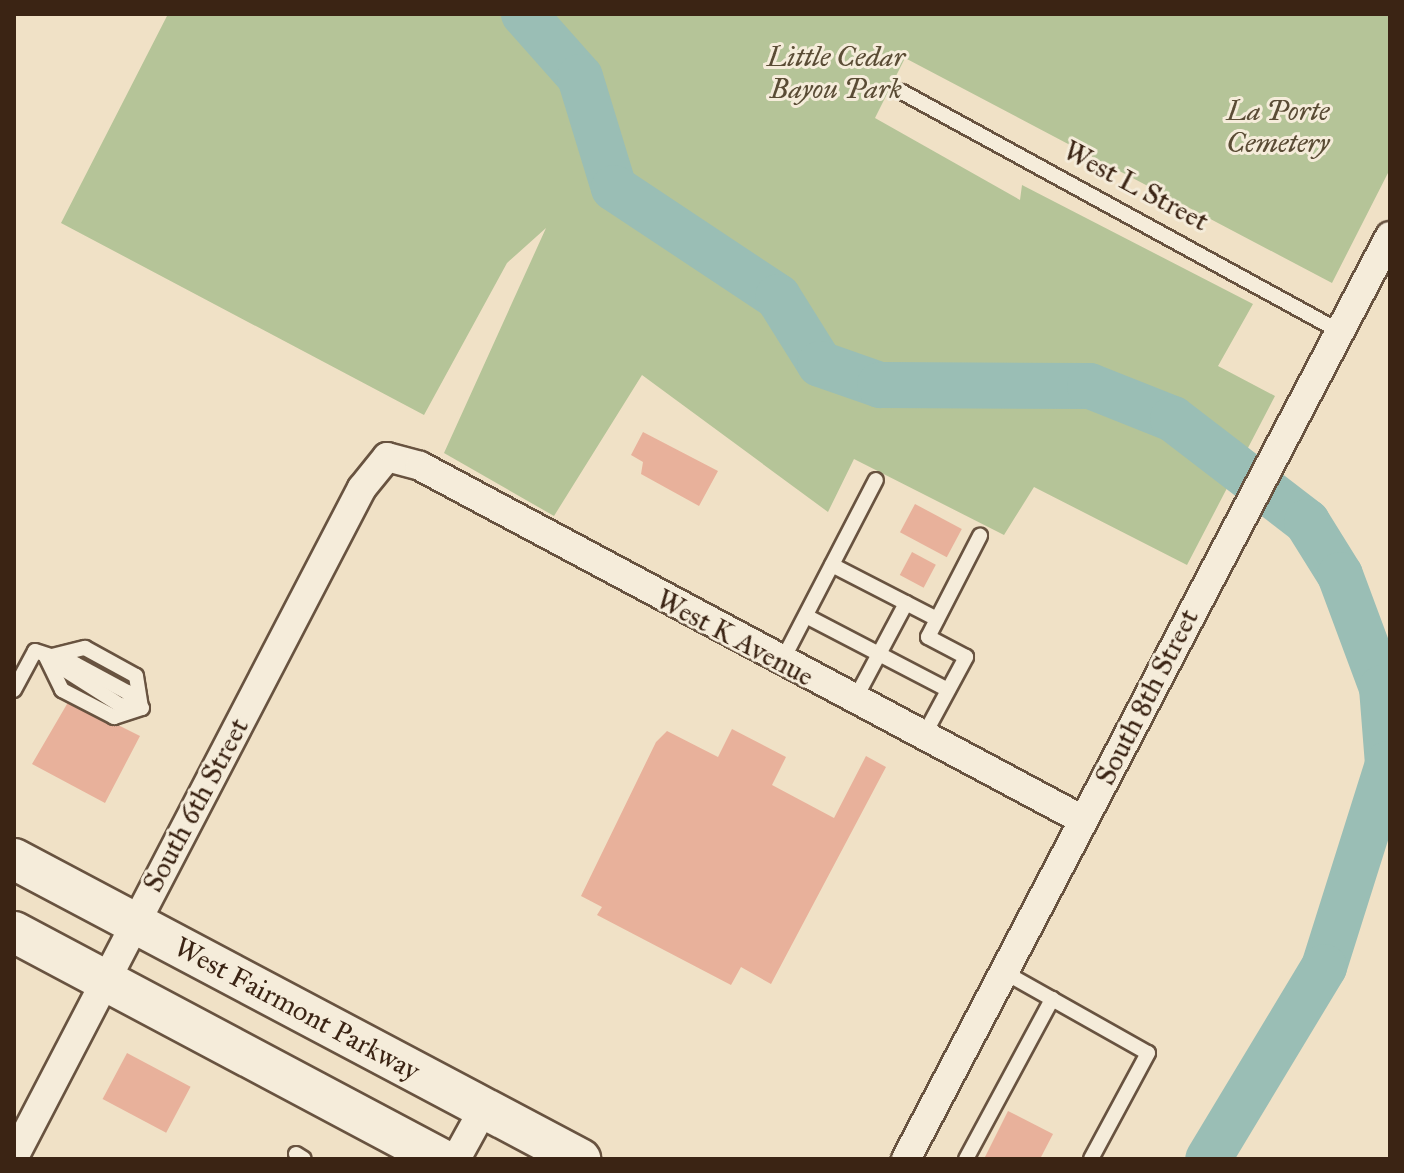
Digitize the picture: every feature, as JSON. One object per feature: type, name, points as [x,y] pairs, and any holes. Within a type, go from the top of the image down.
[{"type":"main road","name":"West Fairmont Parkway","points":[[14,859],[580,1159]]},
{"type":"main road","points":[[14,932],[441,1159]]},
{"type":"street","name":"South 8th Street","points":[[906,1159],[1281,437],[1341,332],[1390,236]]},
{"type":"street","name":"West K Avenue","points":[[387,457],[420,466],[781,663],[1083,820]]},
{"type":"street","name":"South 6th Street","points":[[14,1157],[110,983],[135,923],[362,488],[387,457]]},
{"type":"street","points":[[456,1159],[484,1108]]},
{"type":"lane","name":"West L Street","points":[[902,92],[1341,332]]},
{"type":"lane","points":[[781,663],[876,480]]},
{"type":"lane","points":[[923,738],[966,657],[928,637],[980,536]]},
{"type":"lane","points":[[832,565],[937,619]]},
{"type":"lane","points":[[853,701],[906,603]]},
{"type":"lane","points":[[806,616],[948,690]]},
{"type":"lane","points":[[14,690],[35,651],[101,678],[142,708],[114,717],[62,690],[46,657]]},
{"type":"lane","points":[[1004,972],[1148,1053],[1091,1159]]},
{"type":"lane","points":[[966,1159],[1052,999]]},
{"type":"green space","points":[[168,14],[1390,14],[1390,169],[1332,283],[905,58],[875,118],[1020,200],[1022,185],[1253,304],[1218,366],[1275,396],[1187,565],[1034,487],[1004,535],[854,459],[828,512],[642,375],[554,516],[444,453],[546,228],[507,263],[424,415],[61,223]]},
{"type":"building","points":[[643,432],[718,471],[699,506],[641,474],[643,462],[631,455]]},
{"type":"building","points":[[915,504],[962,529],[947,557],[900,532]]},
{"type":"building","points":[[912,552],[936,565],[924,588],[900,575]]},
{"type":"building","points":[[95,656],[118,668],[94,713],[140,736],[105,803],[32,764]]},
{"type":"building","points":[[732,729],[786,757],[772,785],[834,818],[866,756],[886,767],[771,984],[741,967],[731,985],[597,915],[602,907],[581,896],[656,742],[667,731],[718,757]]},
{"type":"building","points":[[127,1053],[191,1087],[166,1133],[103,1099]]},
{"type":"building","points":[[1008,1111],[1053,1134],[1040,1159],[984,1159]]},
{"type":"waterway","points":[[524,14],[580,77],[614,188],[778,297],[820,364],[880,385],[1090,386],[1173,419],[1307,522],[1340,575],[1382,688],[1388,764],[1324,967],[1208,1159]]},
{"type":"park label","name":"Little Cedar Bayou Park","points":[[836,73]]},
{"type":"park label","name":"La Porte Cemetery","points":[[1278,127]]}]
